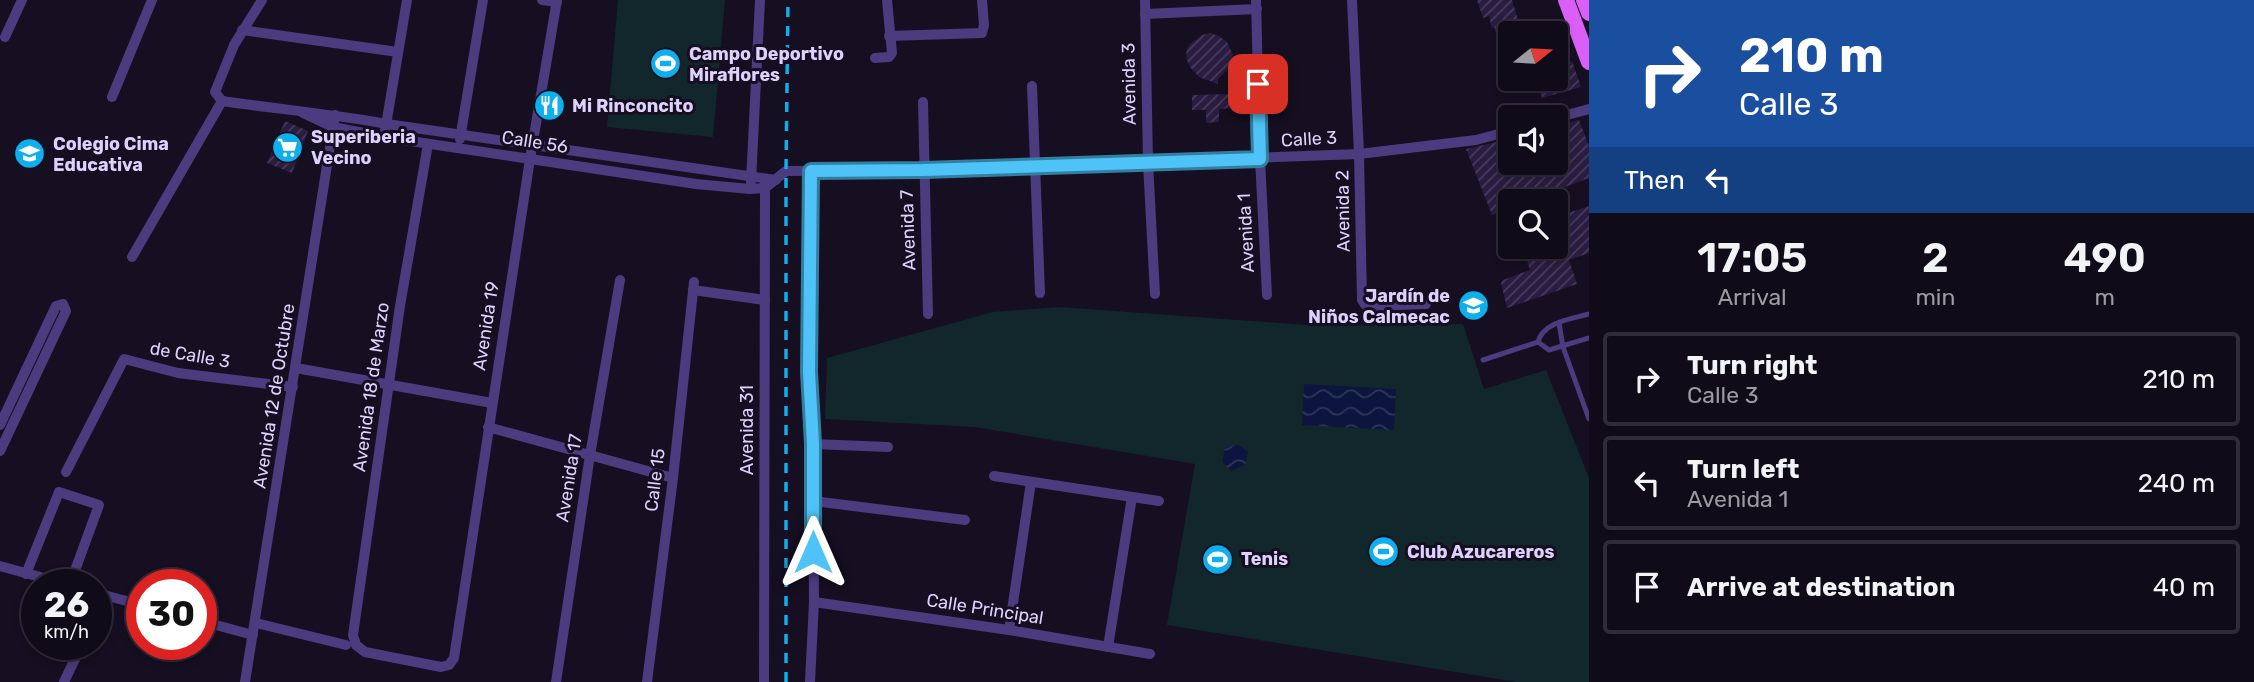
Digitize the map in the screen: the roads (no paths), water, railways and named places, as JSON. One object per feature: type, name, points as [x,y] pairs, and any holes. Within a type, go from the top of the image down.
[{"type":"main road","points":[[1566,0],[1589,62]]},
{"type":"main road","points":[[1584,0],[1589,13]]},
{"type":"street","points":[[5,37],[22,0]]},
{"type":"street","points":[[112,97],[152,0]]},
{"type":"street","points":[[132,257],[222,101],[215,92],[242,30],[262,0]]},
{"type":"street","points":[[384,137],[407,0]]},
{"type":"street","points":[[458,148],[483,0]]},
{"type":"street","points":[[541,0],[557,1]]},
{"type":"street","points":[[750,189],[760,0]]},
{"type":"street","points":[[875,58],[889,57],[892,53],[887,0]]},
{"type":"street","points":[[889,36],[982,33],[982,0]]},
{"type":"street","name":"Avenida 3","points":[[1145,0],[1148,163],[1155,294]]},
{"type":"street","name":"Avenida 2","points":[[1352,0],[1362,295],[1364,303],[1369,306],[1426,304]]},
{"type":"street","name":"Avenida 19","points":[[454,658],[532,145],[557,1]]},
{"type":"street","points":[[1145,14],[1257,4]]},
{"type":"street","name":"Avenida 1","points":[[1257,4],[1260,159],[1267,295]]},
{"type":"street","points":[[242,30],[398,52]]},
{"type":"street","points":[[1032,86],[1040,293]]},
{"type":"street","name":"Calle 56","points":[[222,101],[751,176],[769,182]]},
{"type":"street","name":"Avenida 7","points":[[923,102],[928,314]]},
{"type":"street","points":[[1568,114],[1589,108]]},
{"type":"street","name":"Calle 56","points":[[303,113],[333,127],[384,137],[695,184],[750,189],[769,182]]},
{"type":"street","name":"Avenida 12 de Octubre","points":[[245,682],[335,115]]},
{"type":"street","name":"Calle 3","points":[[769,182],[786,171],[923,170],[1359,154],[1476,140],[1498,134]]},
{"type":"street","name":"Avenida 18 de Marzo","points":[[428,144],[388,384],[354,635],[356,645],[365,652],[441,667],[449,665],[454,658]]},
{"type":"street","points":[[810,682],[814,602],[813,444],[809,372],[811,171]]},
{"type":"street","name":"Avenida 31","points":[[764,682],[765,300],[769,182]]},
{"type":"street","name":"Avenida 17","points":[[556,682],[590,455],[620,280]]},
{"type":"street","name":"Calle 15","points":[[647,682],[673,478],[693,286],[765,300]]},
{"type":"street","points":[[0,425],[55,306],[63,304],[66,311],[0,451]]},
{"type":"street","name":"de Calle 3","points":[[66,472],[124,359],[178,373],[293,387]]},
{"type":"street","points":[[296,368],[492,402]]},
{"type":"street","points":[[488,427],[673,478]]},
{"type":"street","points":[[813,444],[888,447]]},
{"type":"street","points":[[994,476],[1159,501]]},
{"type":"street","points":[[1009,630],[1031,482]]},
{"type":"street","points":[[28,569],[60,492],[99,505],[74,569]]},
{"type":"street","points":[[1108,647],[1132,497]]},
{"type":"street","points":[[813,501],[965,520]]},
{"type":"street","points":[[0,566],[21,572]]},
{"type":"street","name":"Calle Principal","points":[[814,602],[1009,630],[1150,654]]},
{"type":"street","points":[[217,623],[346,645]]},
{"type":"street","points":[[64,682],[74,660]]},
{"type":"lane","points":[[1538,342],[1541,332],[1559,323],[1589,314]]},
{"type":"lane","points":[[1559,323],[1563,347],[1589,419]]},
{"type":"lane","points":[[1538,342],[1549,350],[1589,338]]},
{"type":"lane","points":[[1483,360],[1538,342]]},
{"type":"water","points":[[1304,384],[1396,389],[1394,430],[1302,425]]},
{"type":"water","points":[[1238,444],[1248,452],[1245,465],[1231,471],[1222,462],[1225,448]]},
{"type":"railway","points":[[786,682],[788,0]]},
{"type":"place","name":"Campo Deportivo Miraflores","points":[[666,64]]},
{"type":"place","name":"Mi Rinconcito","points":[[549,106]]},
{"type":"place","name":"Superiberia Vecino","points":[[288,147]]},
{"type":"place","name":"Colegio Cima Educativa","points":[[30,154]]},
{"type":"place","name":"Jardín de Niños Calmecac","points":[[1473,306]]},
{"type":"place","name":"Club Azucareros","points":[[1384,552]]},
{"type":"place","name":"Tenis","points":[[1218,559]]}]
